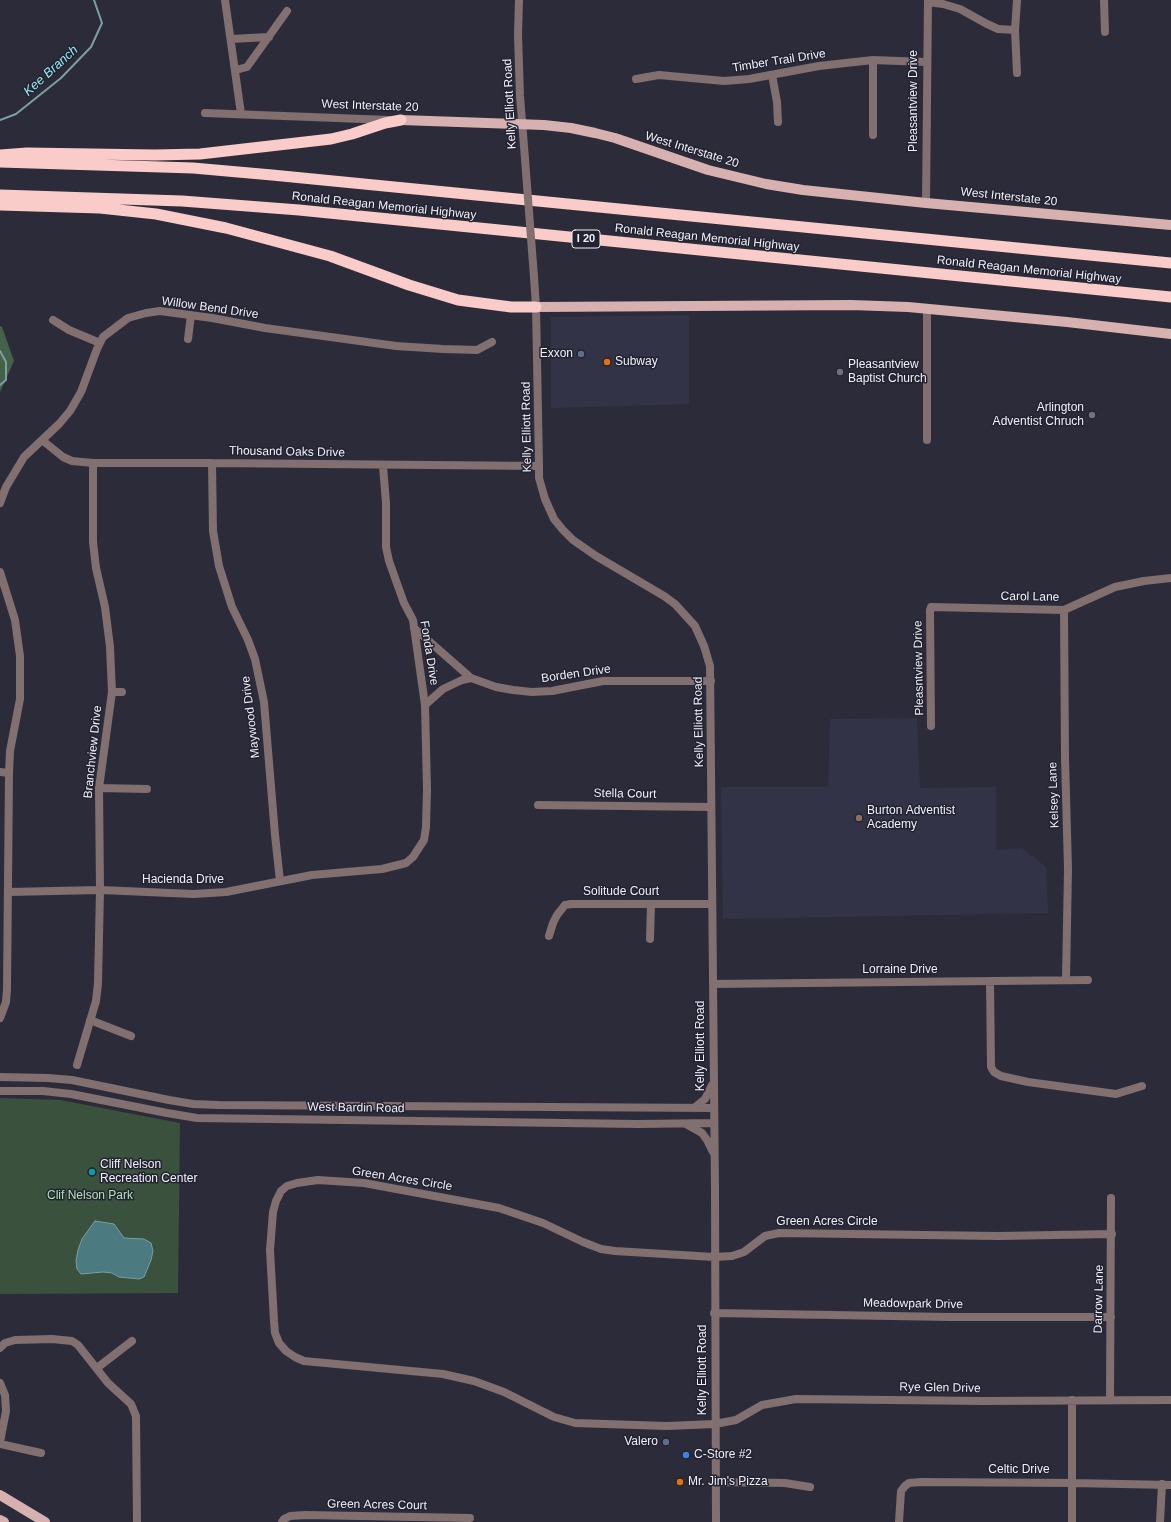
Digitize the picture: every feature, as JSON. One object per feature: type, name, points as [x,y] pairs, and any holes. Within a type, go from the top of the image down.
[{"type":"highway","points":[[0,155],[27,153],[123,155],[200,154],[331,139],[385,123],[401,120]]},
{"type":"highway","name":"Ronald Reagan Memorial Highway","points":[[0,162],[193,168],[1171,263]]},
{"type":"highway","name":"Ronald Reagan Memorial Highway","points":[[0,195],[182,201],[299,210],[1171,297]]},
{"type":"highway","points":[[0,205],[100,208],[156,214],[226,228],[330,256],[408,285],[458,300],[511,307],[536,307]]},
{"type":"main road","name":"West Interstate 20","points":[[401,120],[544,125],[596,133],[708,170],[766,184],[803,190],[1171,225]]},
{"type":"main road","points":[[536,307],[851,305],[927,308],[1171,334]]},
{"type":"main road","points":[[0,1495],[45,1522]]},
{"type":"main road","points":[[0,1520],[4,1522]]},
{"type":"street","points":[[225,0],[232,39],[241,114]]},
{"type":"street","name":"Kelly Elliott Road","points":[[519,0],[518,35],[525,159],[536,307],[539,466],[545,499],[554,518],[573,540],[596,556],[664,596],[687,616],[695,626],[704,646],[710,666],[716,1522]]},
{"type":"street","points":[[1017,0],[1015,30],[1017,73]]},
{"type":"street","points":[[1104,0],[1105,32]]},
{"type":"street","points":[[928,1],[960,9],[998,29],[1015,30]]},
{"type":"street","name":"Pleasantview Drive","points":[[926,202],[926,62],[928,1]]},
{"type":"street","points":[[236,70],[247,67],[287,11]]},
{"type":"street","points":[[232,39],[269,37]]},
{"type":"street","points":[[873,60],[873,135]]},
{"type":"street","name":"Timber Trail Drive","points":[[636,79],[659,75],[724,81],[749,79],[819,66],[873,60],[926,62]]},
{"type":"street","points":[[772,75],[777,102],[778,122]]},
{"type":"street","name":"West Interstate 20","points":[[205,113],[401,120]]},
{"type":"street","points":[[927,308],[927,440]]},
{"type":"street","name":"Willow Bend Drive","points":[[0,503],[6,486],[21,462],[70,411],[81,392],[103,337],[128,318],[160,311],[265,328],[396,346],[477,350],[492,342]]},
{"type":"street","points":[[188,339],[191,315]]},
{"type":"street","points":[[53,320],[69,330],[100,343]]},
{"type":"street","name":"Thousand Oaks Drive","points":[[42,440],[63,457],[72,461],[93,463],[539,466]]},
{"type":"street","name":"Branchview Drive","points":[[77,1065],[96,1001],[98,983],[100,890],[99,788],[112,692],[111,662],[105,607],[96,568],[93,542],[93,463]]},
{"type":"street","name":"Maywood Drive","points":[[212,463],[213,531],[220,566],[232,607],[248,640],[255,659],[264,702],[280,880]]},
{"type":"street","name":"Fonda Drive","points":[[384,466],[386,547],[404,603],[413,620],[425,704],[428,790],[426,827],[424,840],[420,847]]},
{"type":"street","points":[[0,572],[15,620],[20,656],[20,700],[10,751],[4,772],[8,892],[8,990],[6,1002],[0,1018]]},
{"type":"street","name":"Carol Lane","points":[[930,608],[1064,610],[1115,587],[1144,581],[1171,578]]},
{"type":"street","name":"Pleasntview Drive","points":[[930,608],[931,726]]},
{"type":"street","name":"Kelsey Lane","points":[[1064,610],[1065,758],[1068,869],[1066,980]]},
{"type":"street","name":"Borden Drive","points":[[414,628],[471,678],[496,687],[532,692],[552,691],[603,681],[711,681]]},
{"type":"street","points":[[425,704],[443,689],[462,680],[471,678]]},
{"type":"street","points":[[112,692],[122,692]]},
{"type":"street","points":[[99,788],[147,789]]},
{"type":"street","name":"Stella Court","points":[[538,805],[711,807]]},
{"type":"street","name":"Hacienda Drive","points":[[8,892],[100,890],[194,894],[226,892],[256,887],[280,880],[312,875],[386,868],[406,863],[413,857],[420,847]]},
{"type":"street","name":"Solitude Court","points":[[549,936],[557,914],[565,905],[712,904]]},
{"type":"street","points":[[650,939],[651,905]]},
{"type":"street","name":"Lorraine Drive","points":[[713,984],[1088,980]]},
{"type":"street","points":[[990,981],[991,1067],[994,1072],[1000,1076],[1028,1082],[1116,1094],[1142,1086]]},
{"type":"street","points":[[90,1020],[131,1036]]},
{"type":"street","name":"West Bardin Road","points":[[2,1078],[48,1078],[72,1080],[193,1104],[714,1108]]},
{"type":"street","points":[[694,1108],[705,1099],[713,1082]]},
{"type":"street","name":"West Bardin Road","points":[[0,1091],[43,1091],[71,1094],[197,1118],[714,1123]]},
{"type":"street","points":[[167,1113],[169,1100]]},
{"type":"street","points":[[685,1123],[702,1134],[707,1140],[714,1154]]},
{"type":"street","name":"Green Acres Circle","points":[[715,1424],[667,1426],[575,1423],[554,1417],[504,1392],[474,1381],[443,1374],[314,1362],[295,1357],[286,1351],[279,1343],[275,1333],[270,1250],[273,1212],[281,1191],[287,1186],[297,1183],[318,1180],[364,1183],[499,1208],[543,1223],[600,1249],[714,1257],[732,1256],[744,1252],[764,1236],[780,1233],[998,1236],[1112,1234]]},
{"type":"street","name":"Darrow Lane","points":[[1110,1400],[1111,1198]]},
{"type":"street","name":"Meadowpark Drive","points":[[714,1312],[950,1317],[1111,1316]]},
{"type":"street","points":[[0,1348],[5,1343],[15,1340],[52,1339],[72,1341],[78,1345],[108,1382],[131,1404],[136,1416],[137,1522]]},
{"type":"street","points":[[97,1368],[132,1341]]},
{"type":"street","points":[[0,1383],[5,1395],[6,1411],[0,1443],[41,1453]]},
{"type":"street","name":"Rye Glen Drive","points":[[715,1424],[736,1420],[762,1405],[796,1399],[1171,1400]]},
{"type":"street","points":[[1072,1400],[1072,1522]]},
{"type":"street","points":[[715,1482],[785,1483],[810,1487]]},
{"type":"street","name":"Celtic Drive","points":[[898,1522],[901,1491],[909,1483],[1072,1483],[1171,1485]]},
{"type":"street","points":[[1160,1522],[1162,1484]]},
{"type":"street","name":"Green Acres Court","points":[[283,1520],[290,1516],[305,1515],[470,1518]]},
{"type":"shaded area","points":[[689,315],[689,404],[551,408],[551,317]]},
{"type":"shaded area","points":[[0,326],[2,327],[14,361],[0,392]]},
{"type":"shaded area","name":"Burton Adventist Academy","points":[[917,718],[920,788],[996,787],[996,850],[1022,848],[1046,867],[1048,913],[723,919],[721,787],[828,787],[830,719]]},
{"type":"shaded area","points":[[95,1221],[114,1224],[124,1238],[144,1239],[151,1243],[153,1251],[144,1277],[139,1279],[119,1277],[112,1273],[103,1272],[81,1274],[77,1269],[76,1261],[78,1250],[82,1239]]},
{"type":"green space","name":"Clif Nelson Park","points":[[0,1098],[60,1100],[180,1123],[178,1293],[0,1294]]},
{"type":"waterway","name":"Kee Branch","points":[[0,120],[16,114],[61,78],[91,47],[102,23],[94,0]]},
{"type":"waterway","name":"Kee Branch","points":[[0,351],[6,362],[6,380],[0,385]]},
{"type":"place","name":"Exxon","points":[[581,354]]},
{"type":"place","name":"Subway","points":[[607,362]]},
{"type":"place","name":"Pleasantview Baptist Church","points":[[840,372]]},
{"type":"place","name":"Arlington Adventist Chruch","points":[[1092,415]]},
{"type":"place","name":"Burton Adventist Academy","points":[[859,818]]},
{"type":"place","name":"Cliff Nelson Recreation Center","points":[[92,1172]]},
{"type":"place","name":"Valero","points":[[666,1442]]},
{"type":"place","name":"C-Store #2","points":[[686,1455]]},
{"type":"place","name":"Mr. Jim's Pizza","points":[[680,1482]]}]
